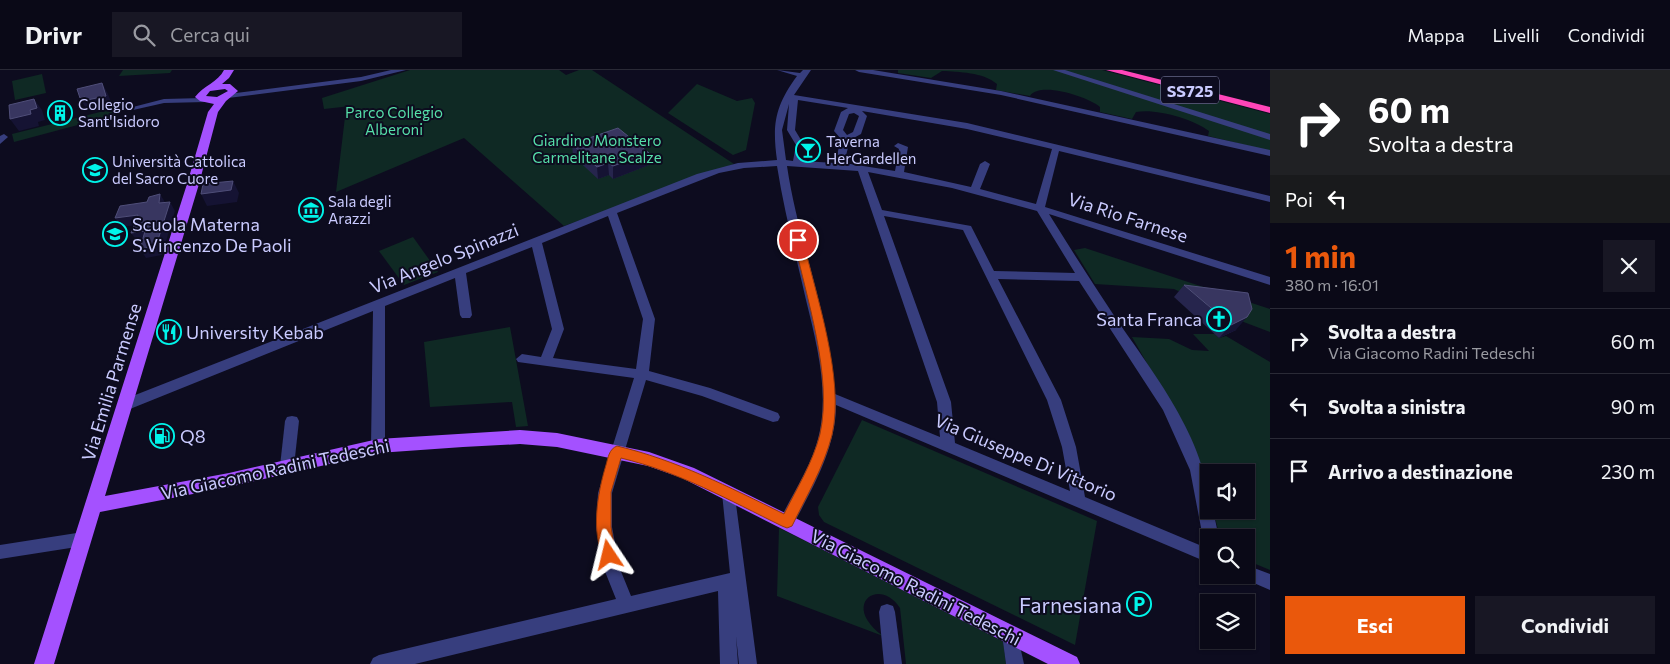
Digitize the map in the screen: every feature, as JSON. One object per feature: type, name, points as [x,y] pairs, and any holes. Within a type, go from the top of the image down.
[{"type":"highway","name":"SS725","points":[[1111,70],[1257,105]]},
{"type":"highway","name":"SS725","points":[[1131,70],[1257,105]]},
{"type":"highway","points":[[1257,105],[1270,105]]},
{"type":"highway","points":[[1257,105],[1270,111]]},
{"type":"main road","name":"Via Emilia Parmense","points":[[44,664],[92,506],[125,406],[208,98],[228,86]]},
{"type":"main road","points":[[208,98],[228,86]]},
{"type":"main road","name":"Via Giacomo Radini Tedeschi","points":[[92,506],[229,480],[378,446],[520,437],[557,440],[617,452],[666,465],[729,493],[1070,664]]},
{"type":"street","points":[[228,86],[289,87],[361,79],[402,70]]},
{"type":"street","points":[[780,70],[804,73]]},
{"type":"street","points":[[780,70],[793,86]]},
{"type":"street","points":[[792,70],[804,73]]},
{"type":"street","points":[[859,70],[1001,93],[1270,153]]},
{"type":"street","points":[[1045,70],[1129,93]]},
{"type":"street","points":[[1056,70],[1270,137]]},
{"type":"street","points":[[787,522],[810,476],[823,443],[829,410],[827,364],[782,163],[778,130],[793,86],[804,73]]},
{"type":"street","points":[[797,164],[800,145],[791,130],[794,97],[967,126],[1270,199]]},
{"type":"street","points":[[133,108],[179,99],[208,98]]},
{"type":"street","points":[[839,165],[846,138]]},
{"type":"street","points":[[898,146],[904,147],[899,173]]},
{"type":"street","points":[[1055,152],[1040,208],[1082,277],[1169,408],[1197,470],[1209,529]]},
{"type":"street","name":"Via Rio Farnese","points":[[782,163],[839,165],[899,173],[975,190],[1076,219],[1270,281]]},
{"type":"street","name":"Via Angelo Spinazzi","points":[[125,406],[460,270],[700,176],[742,166],[782,163]]},
{"type":"street","points":[[975,190],[985,164]]},
{"type":"street","points":[[862,168],[944,402],[948,446]]},
{"type":"street","points":[[611,211],[649,319],[642,374],[605,492],[604,527],[612,570],[626,604]]},
{"type":"street","points":[[877,212],[968,228],[1054,400],[1069,448],[1079,502]]},
{"type":"street","points":[[1056,234],[1059,226],[1076,219]]},
{"type":"street","points":[[536,240],[558,328],[546,361]]},
{"type":"street","points":[[460,270],[466,315]]},
{"type":"street","points":[[992,275],[1082,277]]},
{"type":"street","points":[[378,446],[379,303]]},
{"type":"street","points":[[522,360],[546,361],[642,374],[705,392],[773,417]]},
{"type":"street","name":"Via Giuseppe Di Vittorio","points":[[828,396],[1200,552]]},
{"type":"street","points":[[287,466],[292,421]]},
{"type":"street","points":[[729,493],[732,579],[729,664]]},
{"type":"street","points":[[0,552],[83,539]]},
{"type":"street","points":[[1255,576],[1270,582]]},
{"type":"street","points":[[379,664],[732,579]]},
{"type":"street","points":[[732,579],[748,664]]},
{"type":"street","points":[[887,612],[893,664]]},
{"type":"street","points":[[1010,634],[1015,664]]},
{"type":"green space","points":[[123,70],[172,70],[170,73],[119,76]]},
{"type":"green space","points":[[410,70],[559,70],[566,75],[579,70],[592,70],[734,164],[564,226],[464,138],[336,192],[345,117],[351,106],[324,109],[322,98]]},
{"type":"green space","points":[[898,70],[1102,70],[1270,114],[1270,151],[1208,136],[1209,131],[1194,122],[1163,113],[1136,112],[1132,119],[1100,112],[1100,107],[1094,103],[1064,92],[1043,90],[1035,92],[1030,96],[996,90],[997,84],[985,77],[971,73],[942,71],[931,78],[898,73]]},
{"type":"green space","points":[[42,74],[46,93],[15,100],[12,81]]},
{"type":"green space","points":[[697,84],[737,101],[752,98],[755,103],[746,150],[733,155],[668,113]]},
{"type":"green space","points":[[116,108],[119,114],[14,142],[12,134]]},
{"type":"green space","points":[[413,237],[438,272],[404,285],[379,251]]},
{"type":"green space","points":[[1085,248],[1270,309],[1270,332],[1241,321],[1174,289],[1095,284],[1074,250]]},
{"type":"green space","points":[[510,327],[528,426],[516,427],[512,402],[430,407],[424,342]]},
{"type":"green space","points":[[1193,334],[1215,334],[1219,338],[1226,336],[1270,362],[1270,570],[1255,564],[1255,529],[1218,529],[1215,519],[1255,519],[1255,464],[1200,464],[1200,470],[1185,434],[1132,337],[1169,339],[1192,350],[1209,351]]},
{"type":"green space","points":[[862,420],[1097,521],[1075,645],[824,522],[819,515],[818,507]]},
{"type":"green space","points":[[779,528],[1003,639],[1006,664],[906,664],[900,608],[891,599],[882,595],[874,595],[868,598],[864,605],[865,614],[871,625],[883,636],[777,596]]},
{"type":"building","points":[[102,83],[106,96],[87,100],[85,97],[80,98],[77,89]]},
{"type":"building","points":[[34,99],[37,108],[30,110],[31,114],[10,119],[9,105]]},
{"type":"building","points":[[618,128],[649,153],[613,166],[608,163],[597,167],[572,144]]},
{"type":"building","points":[[233,181],[231,190],[201,194],[203,184]]},
{"type":"building","points":[[160,194],[159,203],[170,202],[156,246],[140,249],[145,231],[131,233],[138,215],[115,218],[120,206],[147,202],[149,197]]},
{"type":"building","points":[[1184,285],[1248,293],[1252,309],[1247,317],[1231,325]]},
{"type":"place","name":"Collegio Sant'Isidoro","points":[[60,113]]},
{"type":"place","name":"Taverna HerGardellen","points":[[808,150]]},
{"type":"place","name":"Università Cattolica del Sacro Cuore","points":[[95,170]]},
{"type":"place","name":"Sala degli Arazzi","points":[[311,210]]},
{"type":"place","name":"Scuola Materna S.Vincenzo De Paoli","points":[[115,234]]},
{"type":"place","name":"Santa Franca","points":[[1219,319]]},
{"type":"place","name":"University Kebab","points":[[169,332]]},
{"type":"place","name":"Q8","points":[[162,436]]},
{"type":"place","name":"Farnesiana","points":[[1139,604]]},
{"type":"route","points":[[609,555],[604,527],[605,492],[617,452],[649,459],[688,473],[787,522],[817,461],[826,434],[829,410],[827,364],[798,240]]},
{"type":"park label","name":"Parco Collegio Alberoni","points":[[394,120]]},
{"type":"park label","name":"Giardino Monstero Carmelitane Scalze","points":[[597,148]]}]
